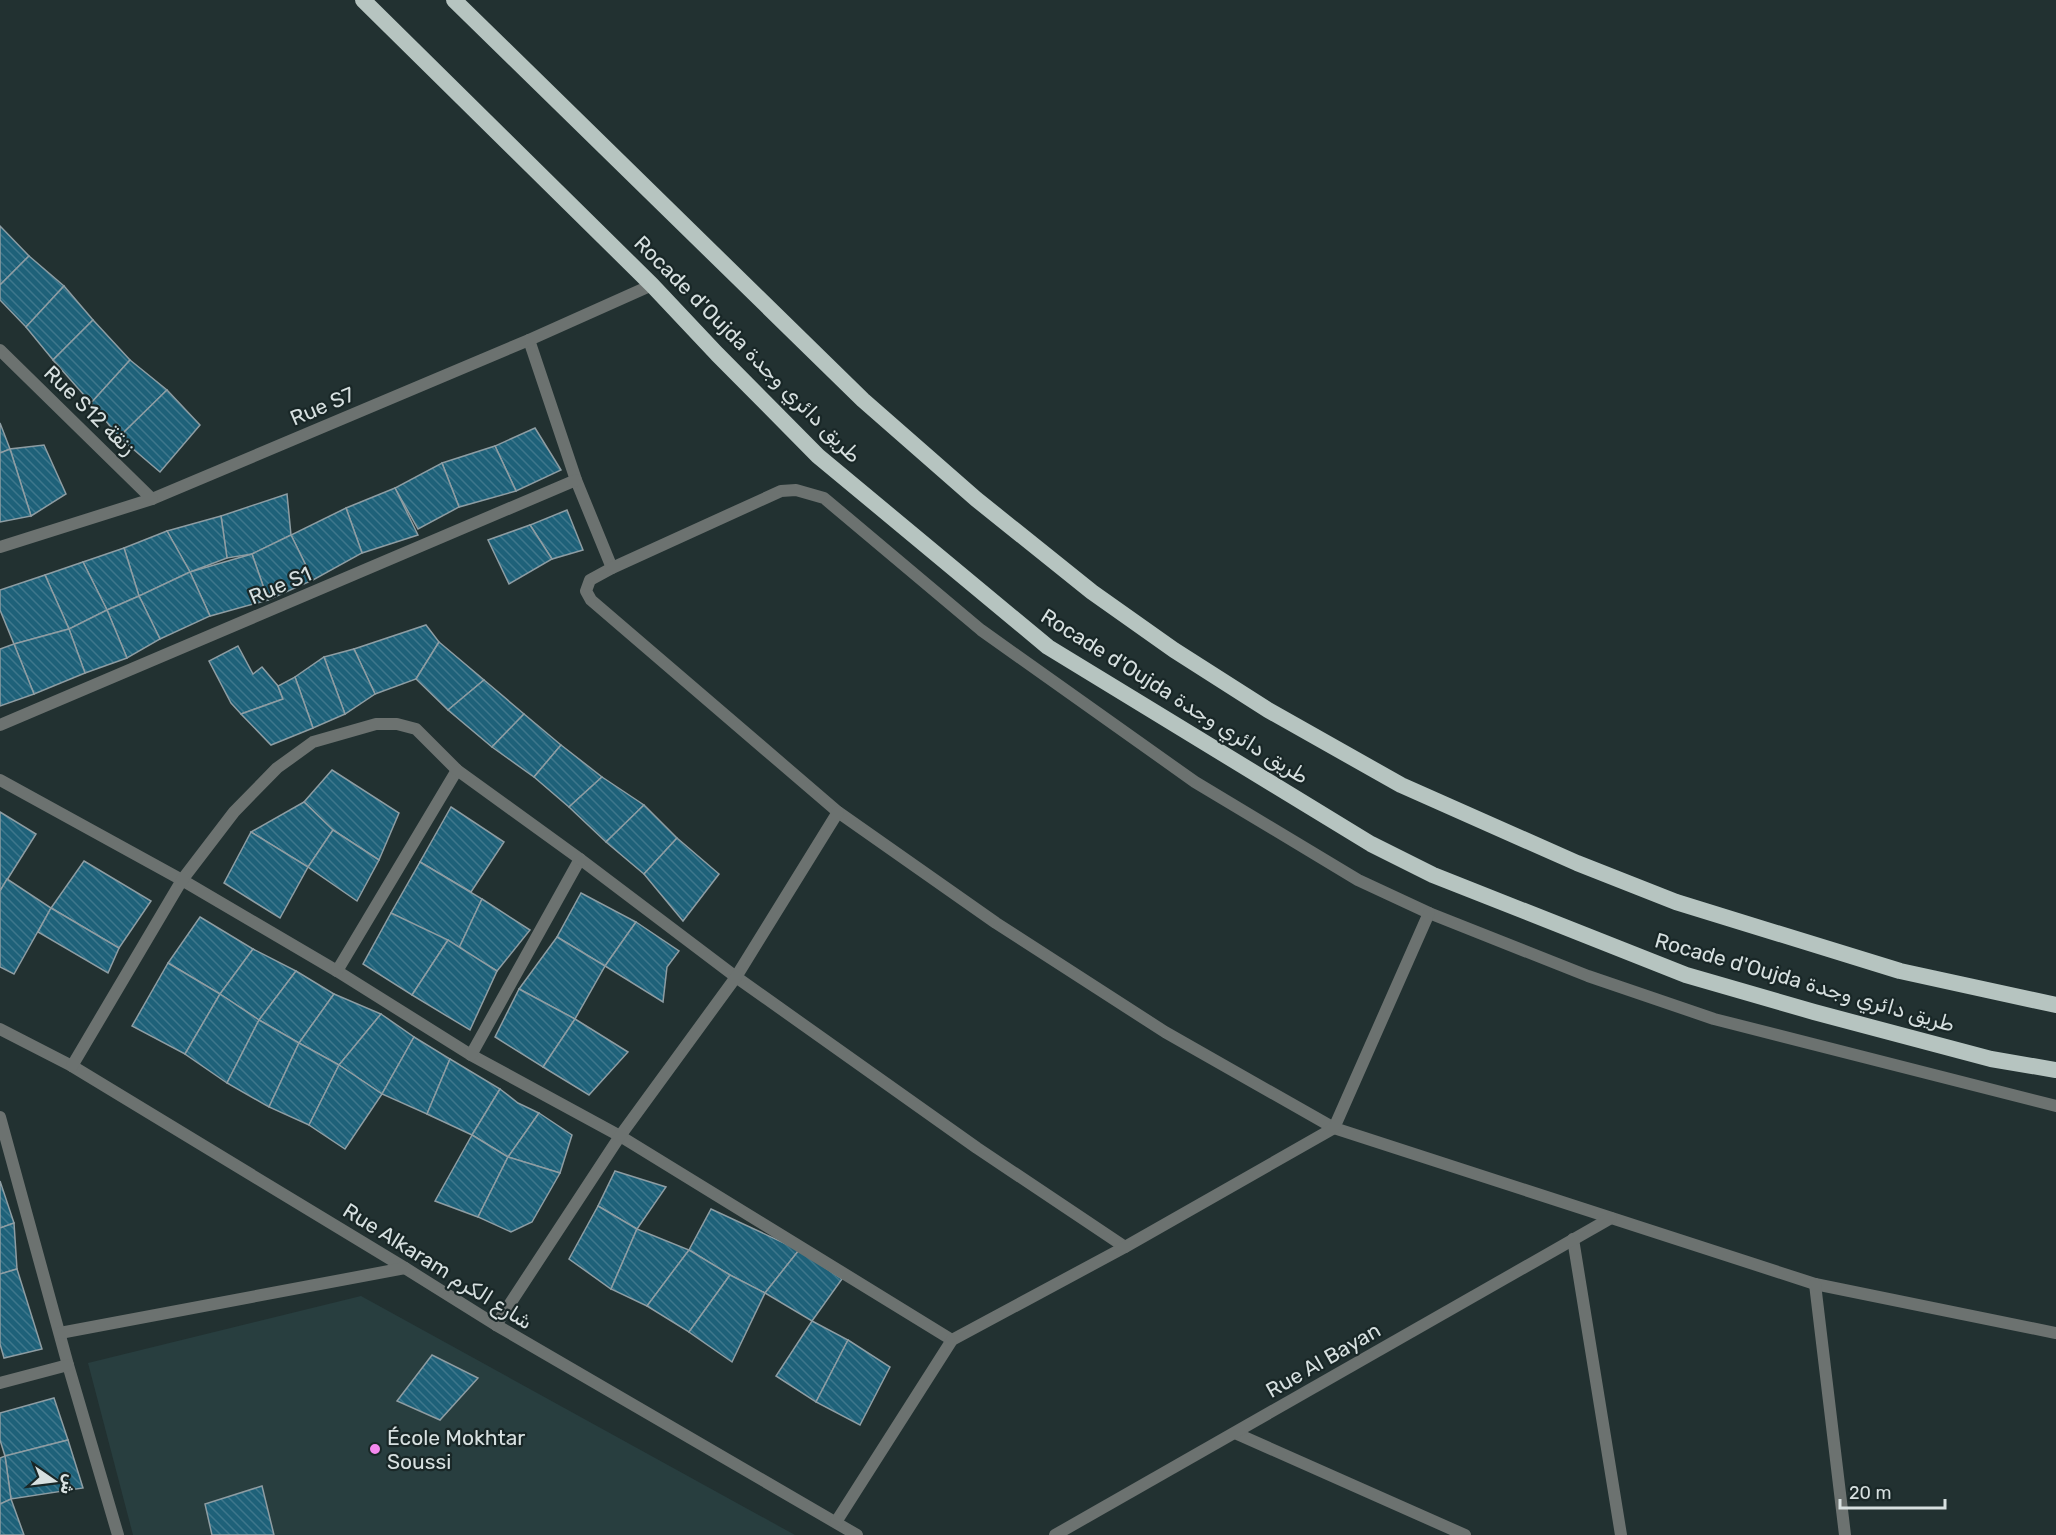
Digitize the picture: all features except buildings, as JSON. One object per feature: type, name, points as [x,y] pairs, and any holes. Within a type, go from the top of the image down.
[{"type":"highway","name":"Rocade d'Oujda طريق دائري وجدة","points":[[363,0],[652,285],[818,456],[1048,647],[1371,844],[1433,875],[1686,975],[1991,1059],[2056,1070]]},
{"type":"highway","name":"Rocade d'Oujda طريق دائري وجدة","points":[[454,0],[872,408],[976,499],[1092,592],[1174,650],[1268,710],[1401,785],[1577,863],[1676,903],[1900,971],[2056,1005]]},
{"type":"street","name":"Rue S7","points":[[0,547],[152,499],[529,340],[652,285]]},
{"type":"street","points":[[529,340],[576,480],[612,568]]},
{"type":"street","name":"Rue S12 زنقة","points":[[1,351],[152,499]]},
{"type":"street","name":"Rue S1","points":[[0,725],[576,480]]},
{"type":"street","points":[[2056,1106],[1714,1019],[1588,976],[1429,913],[1358,880],[1195,782],[981,630],[824,498],[796,490],[781,491],[612,568],[590,580],[586,591],[591,600],[838,812],[996,923],[1155,1026],[1334,1128],[1815,1284],[2056,1333]]},
{"type":"street","points":[[72,1066],[182,880],[234,812],[277,768],[313,742],[376,724],[397,724],[416,729],[457,770],[580,859],[736,977],[967,1141],[1125,1247]]},
{"type":"street","points":[[337,971],[457,770]]},
{"type":"street","points":[[0,780],[182,880],[337,971],[471,1054],[620,1136],[952,1340]]},
{"type":"street","points":[[496,1325],[620,1136],[736,977],[838,812]]},
{"type":"street","points":[[471,1054],[580,859]]},
{"type":"street","points":[[836,1522],[952,1340],[1125,1247],[1334,1128],[1429,913]]},
{"type":"street","name":"Rue Alkaram شارع الكرم","points":[[0,1029],[72,1066],[496,1325],[857,1535]]},
{"type":"street","points":[[0,1117],[68,1365],[118,1535]]},
{"type":"street","name":"Rue Al Bayan","points":[[1055,1535],[1611,1218]]},
{"type":"street","points":[[1573,1239],[1621,1535]]},
{"type":"street","points":[[60,1334],[405,1268]]},
{"type":"street","points":[[1815,1284],[1845,1535]]},
{"type":"street","points":[[0,1383],[68,1365]]},
{"type":"street","points":[[1235,1432],[1465,1535]]},
{"type":"shaded area","name":"École Mokhtar Soussi","points":[[361,1296],[795,1535],[133,1535],[88,1363]]},
{"type":"place","name":"École Mokhtar Soussi","points":[[375,1449]]}]
